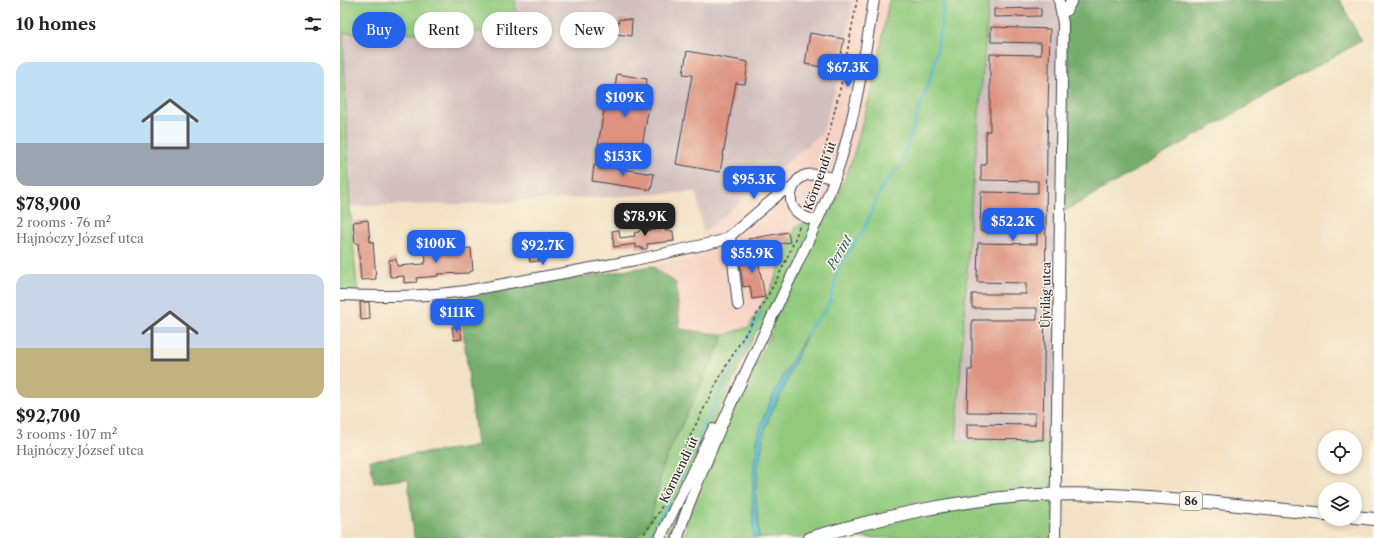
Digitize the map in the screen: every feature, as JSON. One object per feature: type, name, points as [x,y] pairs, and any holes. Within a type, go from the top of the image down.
[{"type":"main road","name":"86","points":[[810,538],[884,517],[944,505],[1017,497],[1056,495],[1138,496],[1318,513]]},
{"type":"main road","points":[[1362,518],[1374,519]]},
{"type":"street","name":"Körmendi út","points":[[678,538],[682,523],[716,436],[834,179],[846,143],[857,99],[874,0]]},
{"type":"street","name":"Újvilág utca","points":[[1055,538],[1063,24],[1059,0]]},
{"type":"street","points":[[1066,11],[1072,0]]},
{"type":"street","points":[[816,221],[797,213],[793,207],[792,189],[796,181],[806,175],[818,174],[834,179]]},
{"type":"street","points":[[340,295],[439,295],[636,260],[720,241],[730,236],[778,194],[785,190],[792,189]]},
{"type":"street","points":[[730,236],[738,305]]},
{"type":"street","name":"Körmendi út","points":[[660,538],[713,430],[756,350]]},
{"type":"path","points":[[640,538],[651,525],[664,501],[691,434],[708,400],[757,316],[793,246],[802,215],[818,174],[841,84],[857,0]]},
{"type":"shaded area","points":[[515,0],[852,0],[842,66],[822,133],[703,233],[696,192],[467,204],[350,206],[343,33],[352,33],[352,48],[406,48],[406,33],[414,33],[414,48],[474,48],[474,32],[482,32],[482,48],[552,48],[552,12],[516,12]]},
{"type":"shaded area","points":[[852,0],[889,0],[875,78],[852,160],[833,209],[796,227],[771,288],[749,327],[724,335],[680,329],[676,283],[652,266],[704,257],[703,233],[822,133],[842,66]]},
{"type":"shaded area","points":[[989,0],[1063,0],[1059,442],[956,441],[971,207]]},
{"type":"green space","points":[[340,0],[515,0],[516,12],[482,12],[482,32],[474,32],[474,12],[414,12],[414,33],[406,33],[406,12],[352,12],[352,33],[343,33],[350,206],[358,296],[340,295]]},
{"type":"green space","points":[[889,0],[989,0],[971,207],[956,441],[1059,442],[1055,538],[684,538],[688,518],[709,463],[774,327],[757,330],[690,470],[655,538],[634,538],[644,530],[651,519],[663,465],[724,335],[749,327],[771,288],[796,227],[833,209],[852,160],[875,78]]},
{"type":"green space","points":[[1063,0],[1340,0],[1361,41],[1063,212]]},
{"type":"green space","points":[[652,266],[676,283],[680,329],[724,335],[663,465],[651,519],[644,530],[634,538],[414,538],[408,479],[374,483],[370,460],[477,446],[459,297]]},
{"type":"green space","points":[[692,483],[673,538],[664,538]]},
{"type":"water","points":[[807,334],[783,390],[770,415],[764,433],[756,491],[759,538],[753,538],[753,478],[759,433],[767,408]]},
{"type":"building","points":[[1041,8],[1041,16],[994,17],[994,9]]},
{"type":"building","points":[[619,19],[632,20],[631,36],[619,34]]},
{"type":"building","points":[[991,27],[1050,29],[1043,440],[967,439],[967,424],[1035,425],[1035,413],[967,412],[968,370],[972,370],[972,320],[1037,320],[1037,308],[972,308],[972,294],[1026,294],[1026,283],[977,282],[978,243],[1037,244],[1037,232],[980,231],[981,192],[1038,193],[1038,181],[981,180],[981,165],[986,165],[986,131],[990,131],[990,54],[1041,55],[1041,43],[991,42]]},
{"type":"building","points":[[810,33],[844,39],[838,70],[805,64]]},
{"type":"building","points":[[687,51],[748,62],[745,84],[736,83],[720,172],[676,164],[692,75],[683,74]]},
{"type":"building","points":[[617,74],[647,79],[644,99],[650,100],[640,158],[597,151],[607,93],[614,94]]},
{"type":"building","points":[[594,165],[654,174],[651,190],[592,181]]},
{"type":"building","points":[[368,220],[370,242],[373,242],[376,279],[361,280],[358,243],[355,243],[353,222]]},
{"type":"building","points":[[654,222],[664,222],[665,231],[673,231],[674,241],[647,244],[647,249],[641,249],[641,247],[636,248],[636,244],[614,247],[612,231],[619,230],[620,238],[635,236],[634,233],[639,232],[639,230],[654,230]]},
{"type":"building","points":[[788,232],[790,242],[750,250],[748,239]]},
{"type":"building","points":[[545,238],[547,257],[538,258],[539,261],[530,262],[528,251],[538,250],[537,239]]},
{"type":"building","points":[[444,240],[452,240],[454,249],[471,248],[473,271],[469,271],[469,273],[438,274],[438,276],[416,278],[417,282],[404,283],[404,276],[390,277],[389,260],[396,259],[397,266],[424,264],[424,262],[426,262],[425,254],[445,253]]},
{"type":"building","points":[[756,249],[765,297],[752,299],[750,286],[743,287],[739,255]]},
{"type":"building","points":[[360,302],[369,302],[370,319],[361,320]]},
{"type":"building","points":[[460,326],[462,339],[454,340],[452,327]]},
{"type":"waterway","name":"Perint","points":[[806,335],[810,328],[825,311],[830,302],[837,274],[843,261],[865,228],[881,188],[901,165],[934,67],[944,0]]},
{"type":"waterway","points":[[649,538],[671,497],[704,425],[762,311]]}]
